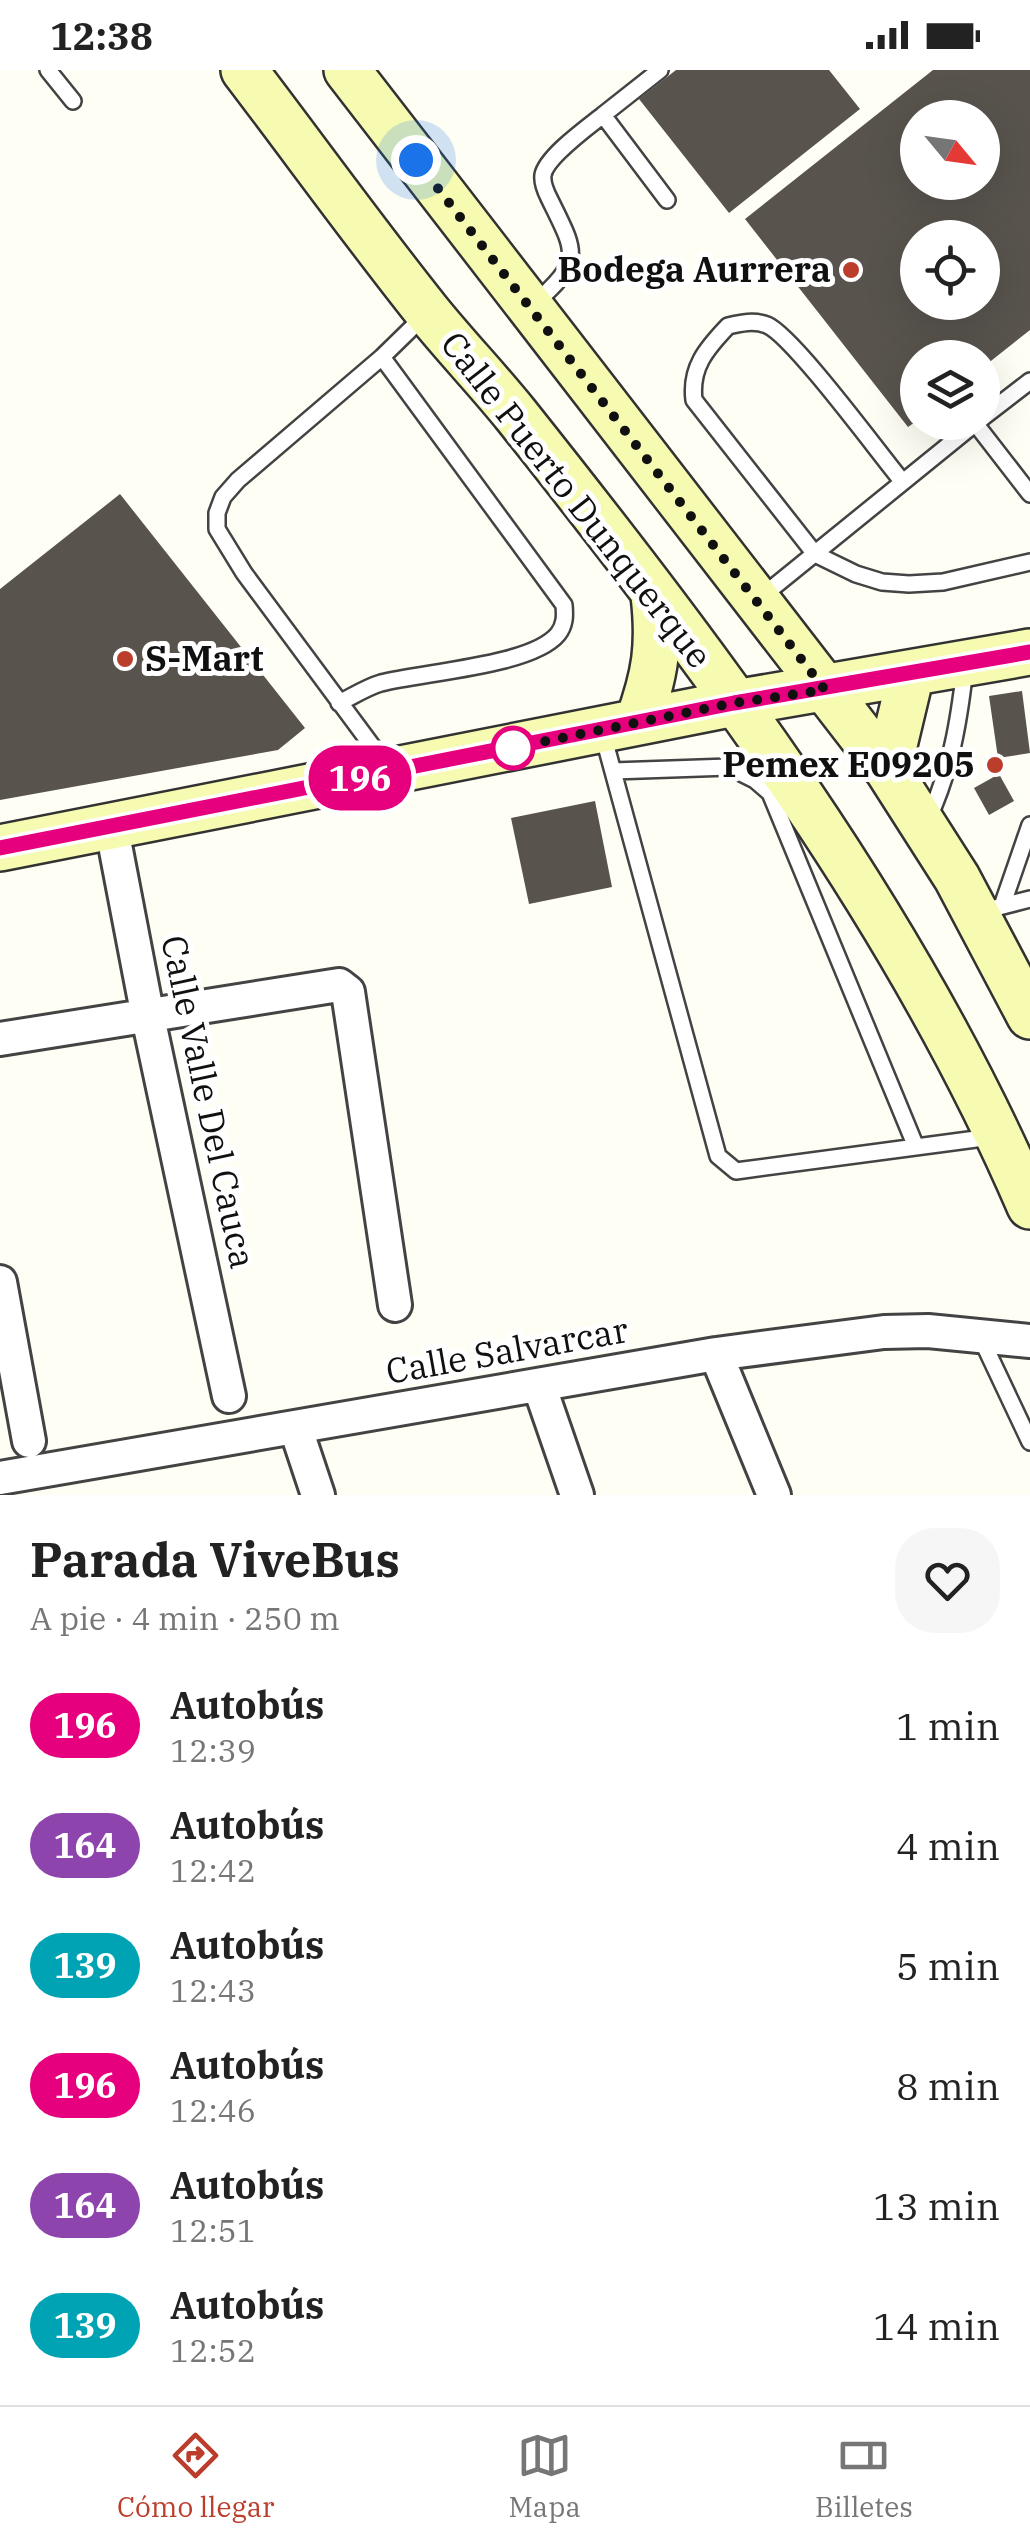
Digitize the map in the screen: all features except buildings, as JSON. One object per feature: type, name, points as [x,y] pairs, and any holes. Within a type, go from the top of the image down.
[{"type":"main road","name":"Calle Puerto Dunquerque","points":[[244,70],[428,312],[513,412],[654,595],[872,900],[1000,1136],[1030,1206]]},
{"type":"main road","points":[[346,70],[888,770],[989,909],[1030,1016]]},
{"type":"main road","points":[[618,741],[656,663],[659,639],[654,595]]},
{"type":"main road","points":[[0,848],[392,773],[618,741],[734,703],[1030,652]]},
{"type":"main road","points":[[888,770],[911,674]]},
{"type":"street","name":"Calle Valle Del Cauca","points":[[112,824],[148,1017],[229,1396]]},
{"type":"street","points":[[0,1039],[339,985],[348,992],[396,1305]]},
{"type":"street","points":[[0,1282],[28,1440]]},
{"type":"street","name":"Calle Salvarcar","points":[[0,1478],[716,1354],[928,1330],[1030,1341]]},
{"type":"street","points":[[716,1354],[774,1495]]},
{"type":"street","points":[[539,1385],[577,1495]]},
{"type":"street","points":[[296,1429],[318,1495]]},
{"type":"lane","points":[[48,70],[73,101]]},
{"type":"lane","points":[[532,307],[560,280],[571,260],[568,235],[545,189],[542,176],[548,164],[660,70]]},
{"type":"lane","points":[[603,115],[668,200]]},
{"type":"lane","points":[[392,773],[244,573],[218,529],[217,513],[223,497],[238,480],[382,357],[428,312]]},
{"type":"lane","points":[[902,481],[779,333],[767,325],[751,322],[728,326],[700,360],[691,379],[694,400],[815,554],[856,574],[882,582],[909,584],[943,582],[1030,562]]},
{"type":"lane","points":[[340,703],[378,684],[487,663],[541,648],[560,633],[566,618],[564,605],[382,357]]},
{"type":"lane","points":[[1000,404],[1030,381]]},
{"type":"lane","points":[[757,600],[954,440]]},
{"type":"lane","points":[[992,440],[1030,494]]},
{"type":"lane","points":[[925,825],[946,776],[958,726],[966,664]]},
{"type":"lane","points":[[916,1147],[770,793],[755,780],[730,768],[618,741],[718,1156],[736,1171],[1000,1136]]},
{"type":"lane","points":[[989,909],[1030,825]]},
{"type":"lane","points":[[989,909],[1030,899]]},
{"type":"lane","points":[[980,1336],[1030,1442]]},
{"type":"bus line","name":"196","points":[[0,848],[734,703],[1030,652]]},
{"type":"place","name":"Bodega Aurrera","points":[[851,270]]},
{"type":"place","name":"S-Mart","points":[[125,659]]},
{"type":"place","name":"Pemex E09205","points":[[995,765]]},
{"type":"route","points":[[416,160],[825,690],[734,703],[497,751],[513,748]]}]
